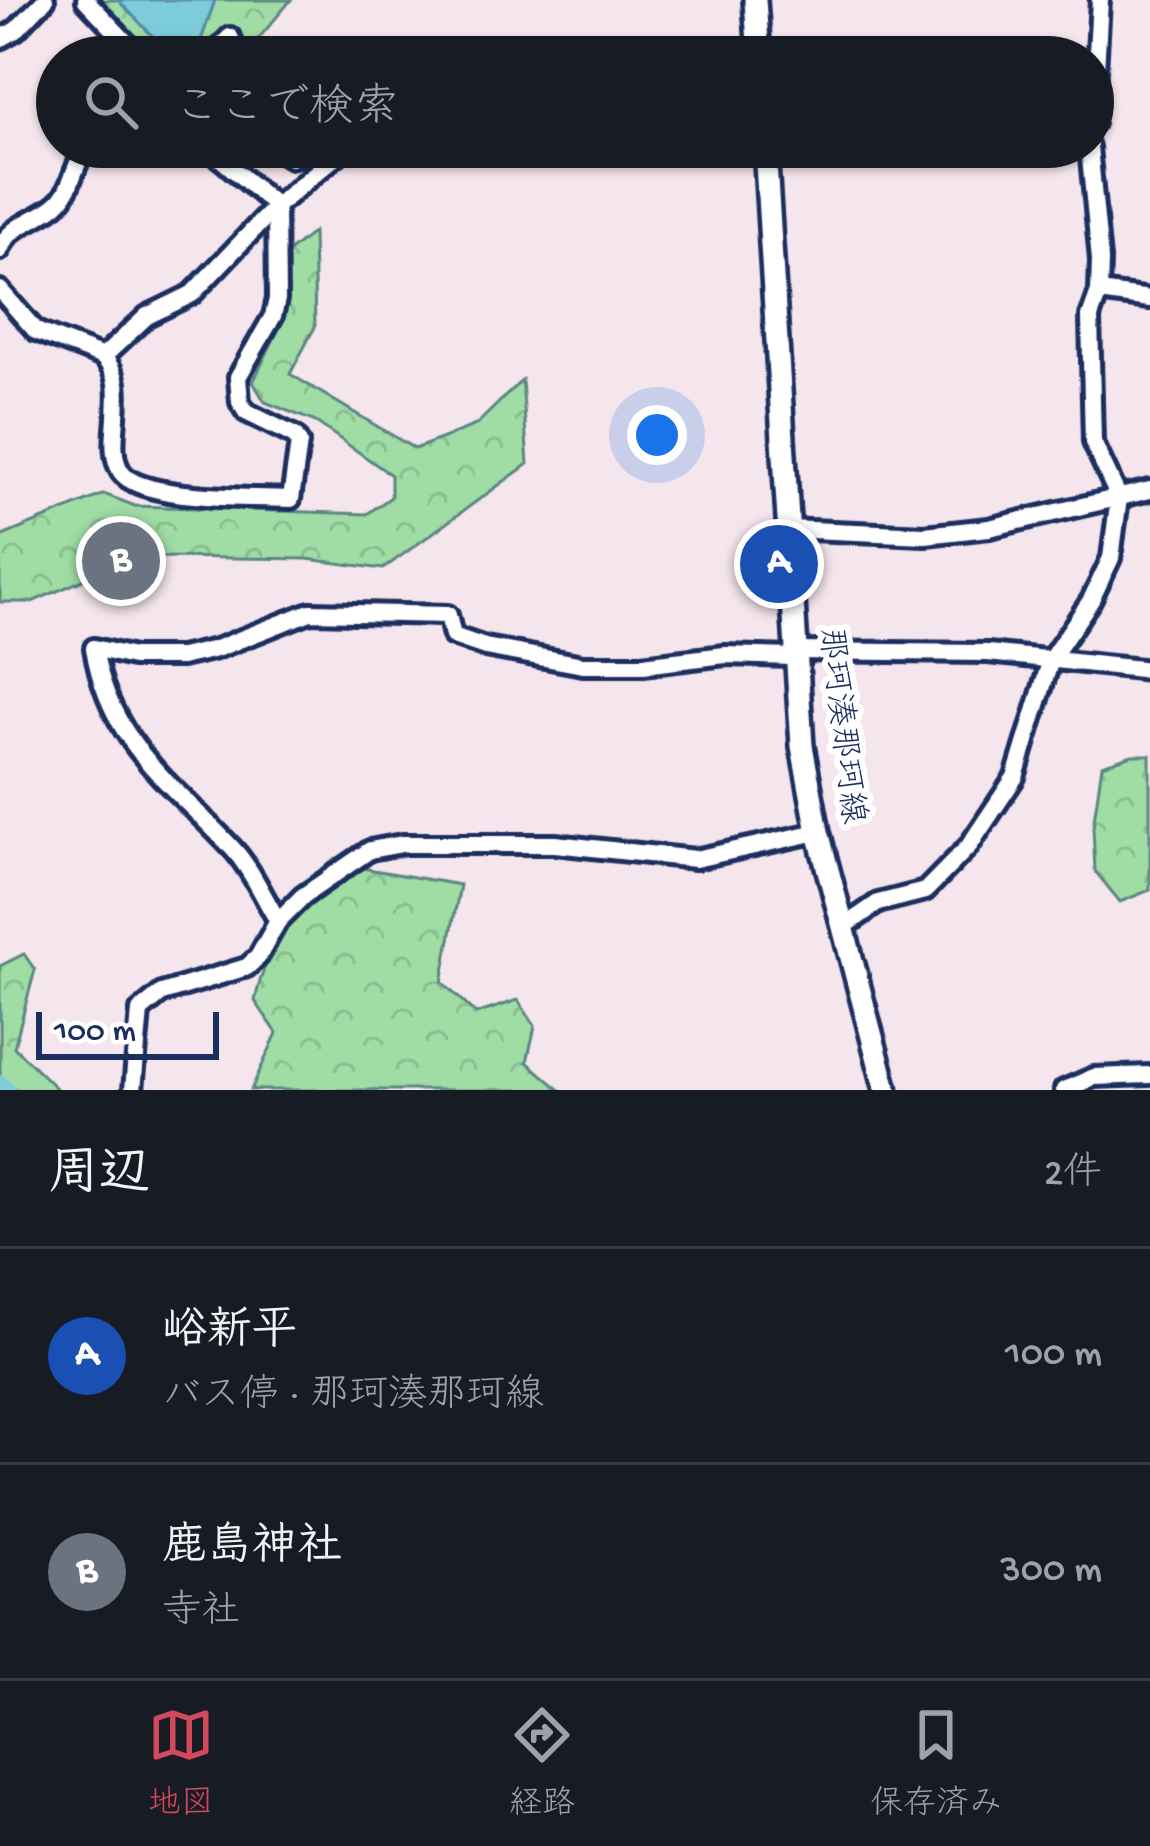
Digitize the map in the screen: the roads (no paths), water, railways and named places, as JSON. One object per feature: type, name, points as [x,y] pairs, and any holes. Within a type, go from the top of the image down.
[{"type":"main road","points":[[755,0],[758,36]]},
{"type":"main road","name":"那珂湊那珂線","points":[[766,168],[802,746],[818,832],[886,1090]]},
{"type":"street","points":[[0,39],[16,30],[44,0]]},
{"type":"street","points":[[86,0],[120,36]]},
{"type":"street","points":[[1098,36],[1100,0]]},
{"type":"street","points":[[1,242],[56,206],[65,196],[74,168]]},
{"type":"street","points":[[0,290],[36,332],[103,357],[116,375],[115,452],[124,476],[137,486],[291,499],[299,442],[245,412],[237,389],[238,377],[273,316],[277,298],[276,206],[232,168]]},
{"type":"street","points":[[103,357],[147,316],[192,294],[276,206],[322,168]]},
{"type":"street","points":[[842,928],[878,903],[926,891],[969,846],[1015,777],[1051,659],[1091,600],[1111,558],[1118,498],[1093,442],[1090,317],[1099,292],[1090,168]]},
{"type":"street","points":[[1099,292],[1150,299]]},
{"type":"street","points":[[787,529],[925,536],[989,528],[1150,490]]},
{"type":"street","points":[[278,921],[238,854],[134,748],[101,683],[94,648],[133,657],[182,657],[216,649],[310,612],[329,611],[448,615],[453,636],[484,647],[583,665],[725,655],[988,653],[1150,670]]},
{"type":"street","points":[[133,1090],[140,1011],[162,993],[247,967],[278,921],[303,896],[370,850],[555,844],[695,859],[818,832]]},
{"type":"street","points":[[1064,1090],[1094,1077],[1150,1075]]},
{"type":"water","points":[[118,0],[215,0],[202,36],[153,36]]},
{"type":"waterway","points":[[0,1082],[8,1090]]},
{"type":"place","name":"鹿島神社","points":[[121,561]]},
{"type":"place","name":"峪新平","points":[[779,564]]}]
